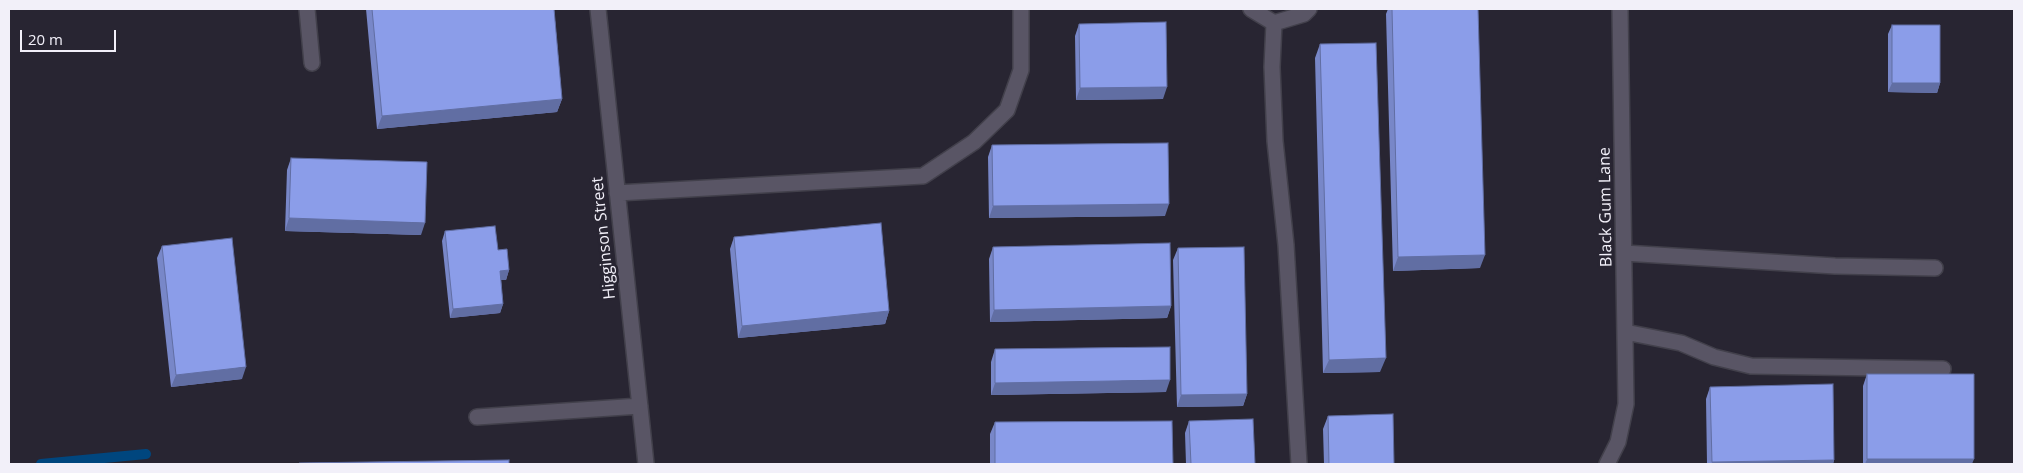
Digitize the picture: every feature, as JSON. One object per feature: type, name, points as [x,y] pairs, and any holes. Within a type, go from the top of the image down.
[{"type":"street","points":[[307,9],[312,63]]},
{"type":"street","name":"Higginson Street","points":[[598,9],[646,464]]},
{"type":"street","points":[[617,193],[923,176],[974,142],[1006,110],[1021,70],[1021,9]]},
{"type":"street","points":[[1251,9],[1274,23],[1304,14],[1309,9]]},
{"type":"street","name":"Black Gum Lane","points":[[1607,464],[1618,442],[1626,404],[1620,9]]},
{"type":"street","points":[[1274,23],[1272,67],[1274,141],[1286,245],[1298,464]]},
{"type":"street","points":[[1624,253],[1835,266],[1935,268]]},
{"type":"street","points":[[1625,332],[1681,343],[1714,357],[1751,366],[1943,369]]},
{"type":"street","points":[[477,418],[640,406]]},
{"type":"building","points":[[372,9],[554,9],[562,99],[382,116]]},
{"type":"building","points":[[1392,9],[1478,9],[1485,255],[1398,257]]},
{"type":"building","points":[[1166,22],[1167,87],[1080,88],[1079,24]]},
{"type":"building","points":[[1892,25],[1940,25],[1940,83],[1892,83]]},
{"type":"building","points":[[1376,43],[1386,358],[1329,360],[1320,44]]},
{"type":"building","points":[[1168,143],[1169,204],[993,206],[992,145]]},
{"type":"building","points":[[291,158],[427,162],[425,223],[289,218]]},
{"type":"building","points":[[881,223],[889,311],[742,326],[734,237]]},
{"type":"building","points":[[495,226],[498,250],[507,249],[509,270],[500,271],[503,304],[453,309],[445,231]]},
{"type":"building","points":[[232,238],[246,367],[176,375],[162,246]]},
{"type":"building","points":[[1170,243],[1171,306],[994,310],[993,247]]},
{"type":"building","points":[[1244,247],[1247,394],[1181,395],[1178,248]]},
{"type":"building","points":[[1170,347],[1170,380],[995,383],[995,349]]},
{"type":"building","points":[[1867,374],[1974,374],[1974,459],[1867,459]]},
{"type":"building","points":[[1833,384],[1834,460],[1712,462],[1710,387]]},
{"type":"building","points":[[1393,414],[1394,464],[1329,464],[1328,416]]},
{"type":"building","points":[[1253,419],[1255,464],[1191,464],[1189,421]]},
{"type":"building","points":[[1172,421],[1173,464],[995,464],[995,422]]},
{"type":"building","points":[[509,460],[509,464],[299,464],[299,463]]},
{"type":"waterway","points":[[41,464],[146,454]]}]
